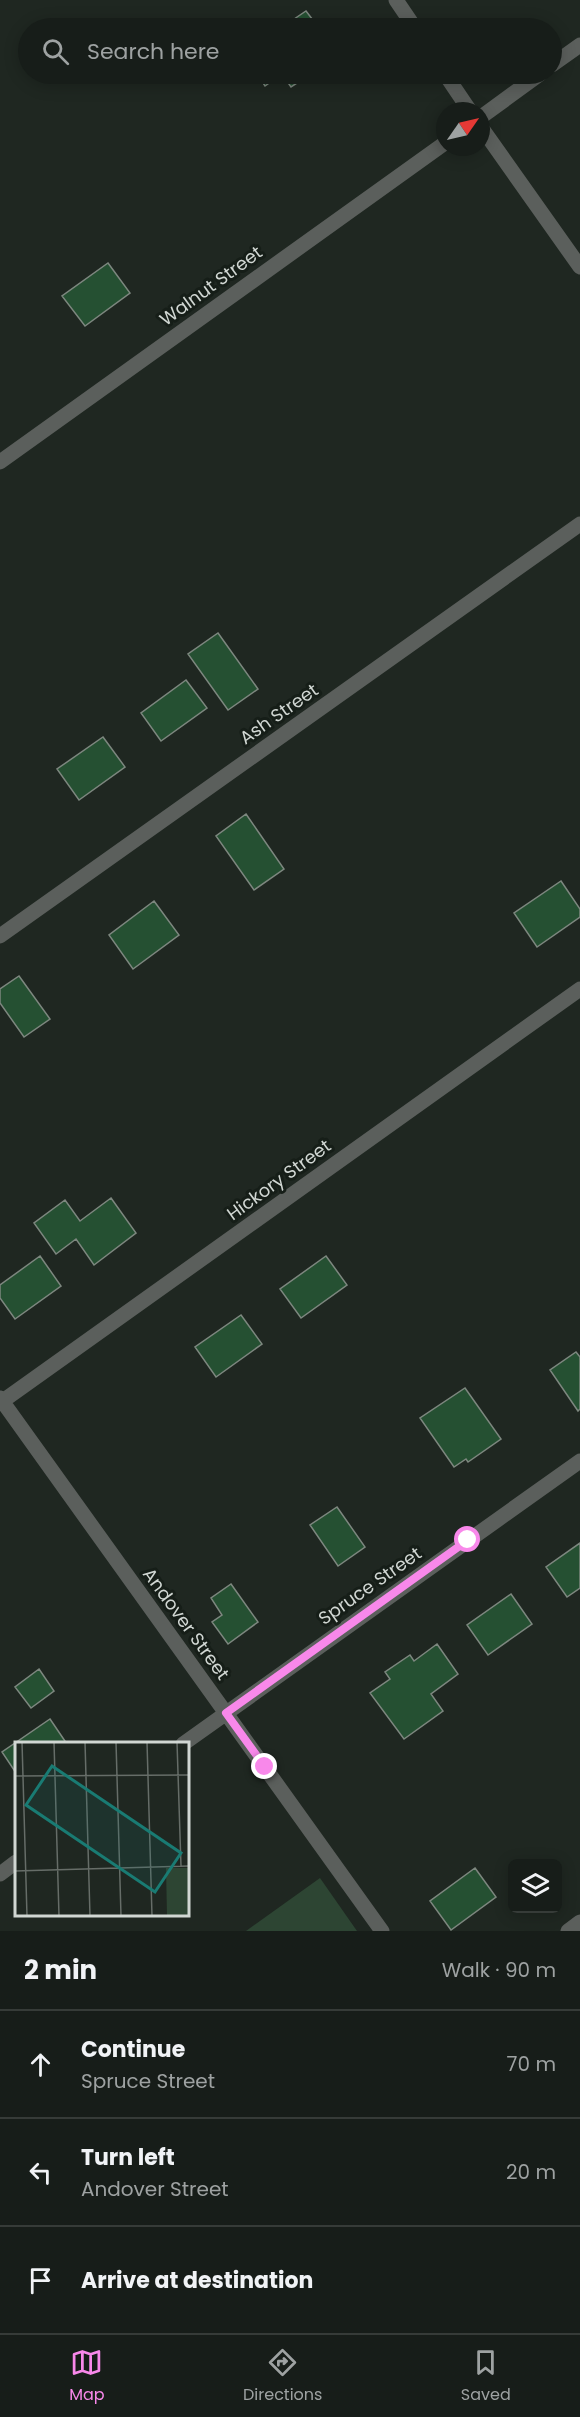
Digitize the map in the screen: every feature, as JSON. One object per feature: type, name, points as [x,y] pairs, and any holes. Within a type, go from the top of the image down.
[{"type":"street","points":[[396,0],[408,18]]},
{"type":"street","points":[[562,58],[580,45]]},
{"type":"street","points":[[452,84],[464,102]]},
{"type":"street","points":[[490,110],[526,84]]},
{"type":"street","points":[[490,140],[580,267]]},
{"type":"street","name":"Walnut Street","points":[[0,462],[436,148]]},
{"type":"street","name":"Ash Street","points":[[0,936],[580,524]]},
{"type":"street","name":"Hickory Street","points":[[1,1401],[580,989]]},
{"type":"street","name":"Andover Street","points":[[1,1401],[382,1931]]},
{"type":"street","name":"Spruce Street","points":[[184,1742],[580,1461]]},
{"type":"street","points":[[0,1874],[15,1863]]},
{"type":"street","points":[[568,1931],[580,1922]]},
{"type":"green space","points":[[320,1878],[357,1931],[246,1931]]},
{"type":"building","points":[[306,11],[311,18],[296,18]]},
{"type":"building","points":[[108,263],[130,293],[85,326],[62,296]]},
{"type":"building","points":[[218,633],[258,689],[228,710],[188,654]]},
{"type":"building","points":[[186,680],[207,708],[161,741],[141,713]]},
{"type":"building","points":[[103,737],[125,767],[79,800],[57,769]]},
{"type":"building","points":[[246,814],[284,869],[254,890],[216,836]]},
{"type":"building","points":[[561,881],[580,909],[580,917],[537,947],[514,913]]},
{"type":"building","points":[[154,901],[179,935],[133,969],[109,935]]},
{"type":"building","points":[[19,976],[50,1019],[24,1037],[0,1003],[0,989]]},
{"type":"building","points":[[111,1198],[136,1233],[94,1265],[76,1239],[56,1254],[34,1223],[65,1200],[80,1221]]},
{"type":"building","points":[[40,1256],[61,1286],[15,1319],[0,1298],[0,1285]]},
{"type":"building","points":[[326,1256],[347,1285],[301,1318],[280,1289]]},
{"type":"building","points":[[241,1315],[262,1344],[216,1377],[195,1347]]},
{"type":"building","points":[[576,1352],[580,1357],[580,1409],[578,1411],[550,1370]]},
{"type":"building","points":[[465,1388],[501,1439],[468,1462],[466,1459],[454,1467],[420,1418]]},
{"type":"building","points":[[337,1507],[365,1547],[338,1566],[310,1525]]},
{"type":"building","points":[[580,1543],[580,1588],[567,1597],[546,1567]]},
{"type":"building","points":[[231,1584],[258,1622],[228,1644],[212,1622],[222,1615],[211,1598]]},
{"type":"building","points":[[511,1594],[532,1624],[488,1655],[467,1625]]},
{"type":"building","points":[[437,1644],[458,1674],[431,1694],[443,1711],[404,1739],[370,1693],[390,1679],[385,1672],[410,1655],[414,1661]]},
{"type":"building","points":[[39,1669],[54,1691],[31,1708],[15,1687]]},
{"type":"building","points":[[50,1719],[66,1742],[17,1742]]},
{"type":"building","points":[[15,1743],[15,1772],[2,1752]]},
{"type":"building","points":[[475,1868],[496,1897],[451,1930],[430,1901]]},
{"type":"route","points":[[265,1767],[226,1713],[468,1540]]}]
